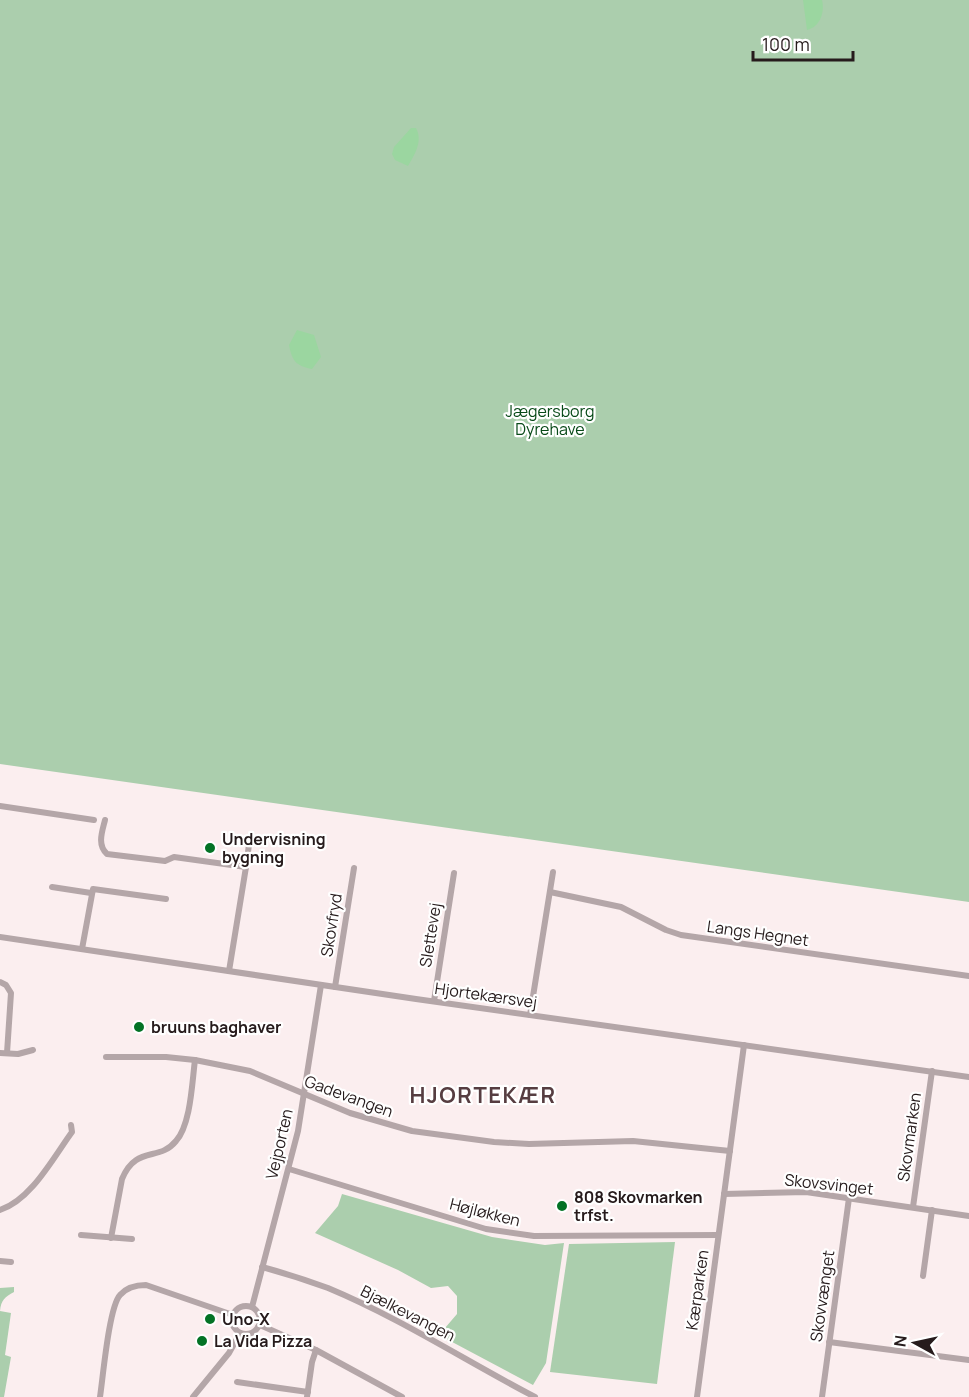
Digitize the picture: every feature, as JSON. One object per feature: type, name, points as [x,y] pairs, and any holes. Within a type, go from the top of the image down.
[{"type":"street","points":[[0,806],[94,820]]},
{"type":"street","points":[[105,820],[100,842],[107,854],[165,861],[174,857],[246,867]]},
{"type":"street","points":[[229,971],[250,837]]},
{"type":"street","name":"Skovfryd","points":[[335,987],[354,868]]},
{"type":"street","points":[[530,1015],[553,872]]},
{"type":"street","name":"Slettevej","points":[[434,1001],[454,873]]},
{"type":"street","points":[[52,887],[91,892],[93,889],[166,899]]},
{"type":"street","points":[[82,949],[91,892]]},
{"type":"street","name":"Langs Hegnet","points":[[550,892],[621,907],[666,930],[681,935],[969,976]]},
{"type":"street","name":"Hjortekærsvej","points":[[0,937],[969,1077]]},
{"type":"street","points":[[0,982],[6,985],[11,993],[3,1053],[18,1054],[33,1050]]},
{"type":"street","name":"Vejporten","points":[[252,1307],[289,1169],[304,1094],[321,985]]},
{"type":"street","name":"Kærparken","points":[[697,1397],[744,1045]]},
{"type":"street","name":"Gadevangen","points":[[106,1057],[166,1057],[246,1070],[381,1124],[456,1139],[529,1144],[651,1142],[730,1151]]},
{"type":"street","points":[[111,1238],[122,1179],[126,1170],[142,1156],[170,1147],[182,1132],[195,1060]]},
{"type":"street","name":"Skovmarken","points":[[913,1207],[932,1071]]},
{"type":"street","points":[[0,1210],[13,1205],[24,1196],[72,1132],[71,1125]]},
{"type":"street","name":"Højløkken","points":[[289,1169],[486,1229],[514,1235],[568,1237],[718,1235]]},
{"type":"street","name":"Skovsvinget","points":[[724,1194],[798,1191],[969,1215]]},
{"type":"street","name":"Skovvænget","points":[[822,1397],[849,1198]]},
{"type":"street","points":[[923,1276],[932,1210]]},
{"type":"street","points":[[81,1235],[132,1239]]},
{"type":"street","points":[[0,1261],[11,1262]]},
{"type":"street","name":"Bjælkevangen","points":[[262,1267],[319,1285],[371,1308],[536,1397]]},
{"type":"street","points":[[100,1397],[115,1303],[125,1290],[135,1285],[146,1285],[233,1315]]},
{"type":"street","points":[[241,1307],[252,1307],[258,1312],[260,1325],[252,1333],[240,1333],[233,1325],[233,1315],[241,1307]]},
{"type":"street","points":[[260,1325],[316,1350],[402,1397]]},
{"type":"street","points":[[193,1397],[229,1353],[240,1333]]},
{"type":"street","points":[[829,1342],[969,1360]]},
{"type":"street","points":[[237,1382],[308,1394],[316,1350]]},
{"type":"green space","name":"Jægersborg Dyrehave","points":[[0,0],[969,0],[969,902],[0,764]]},
{"type":"green space","points":[[342,1194],[492,1237],[545,1245],[564,1243],[546,1363],[533,1385],[439,1335],[457,1314],[457,1296],[448,1286],[431,1288],[398,1270],[315,1233],[338,1206]]},
{"type":"green space","points":[[675,1242],[657,1384],[550,1372],[569,1244]]},
{"type":"green space","points":[[14,1287],[14,1292],[2,1301],[0,1311],[0,1288]]},
{"type":"green space","points":[[0,1311],[11,1313],[5,1355],[11,1357],[4,1397],[0,1397]]},
{"type":"shaded area","points":[[803,0],[822,0],[823,5],[818,22],[807,30]]},
{"type":"shaded area","points":[[411,128],[416,128],[419,138],[408,166],[395,160],[392,154],[394,147]]},
{"type":"shaded area","points":[[297,330],[314,335],[321,357],[312,369],[298,364],[292,355],[289,345]]},
{"type":"place","name":"Undervisning bygning","points":[[210,848]]},
{"type":"place","name":"bruuns baghaver","points":[[139,1027]]},
{"type":"place","name":"808 Skovmarken trfst.","points":[[562,1206]]},
{"type":"place","name":"Uno-X","points":[[210,1319]]},
{"type":"place","name":"La Vida Pizza","points":[[202,1341]]},
{"type":"district","name":"HJORTEKÆR","points":[[483,1095]]}]
